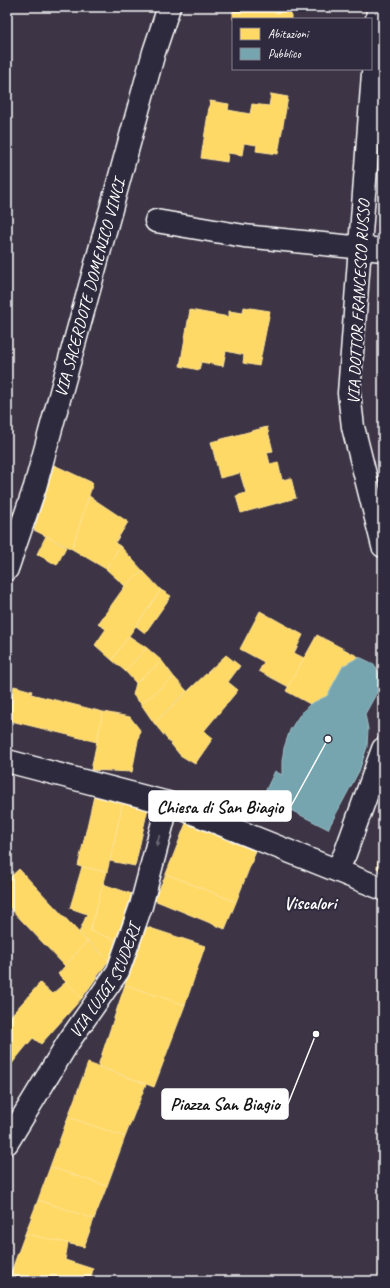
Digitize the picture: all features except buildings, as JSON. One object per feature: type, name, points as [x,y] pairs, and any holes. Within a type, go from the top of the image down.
[{"type":"street","name":"VIA SACERDOTE DOMENICO VINCI","points":[[7,569],[36,487],[154,52],[169,7]]},
{"type":"street","name":"VIA DOTTOR FRANCESCO RUSSO","points":[[378,7],[349,393],[353,427],[383,546]]},
{"type":"street","points":[[156,221],[244,236],[383,250]]},
{"type":"street","points":[[337,870],[345,854],[383,749]]},
{"type":"street","points":[[7,761],[168,803],[383,889]]},
{"type":"street","name":"VIA LUIGI SCUDERI","points":[[7,1143],[69,1041],[118,971],[141,906],[168,803]]},
{"type":"place","name":"Chiesa di San Biagio","points":[[328,739]]},
{"type":"place","name":"Piazza San Biagio","points":[[316,1034]]},
{"type":"district","name":"Viscalori","points":[[310,903]]}]
